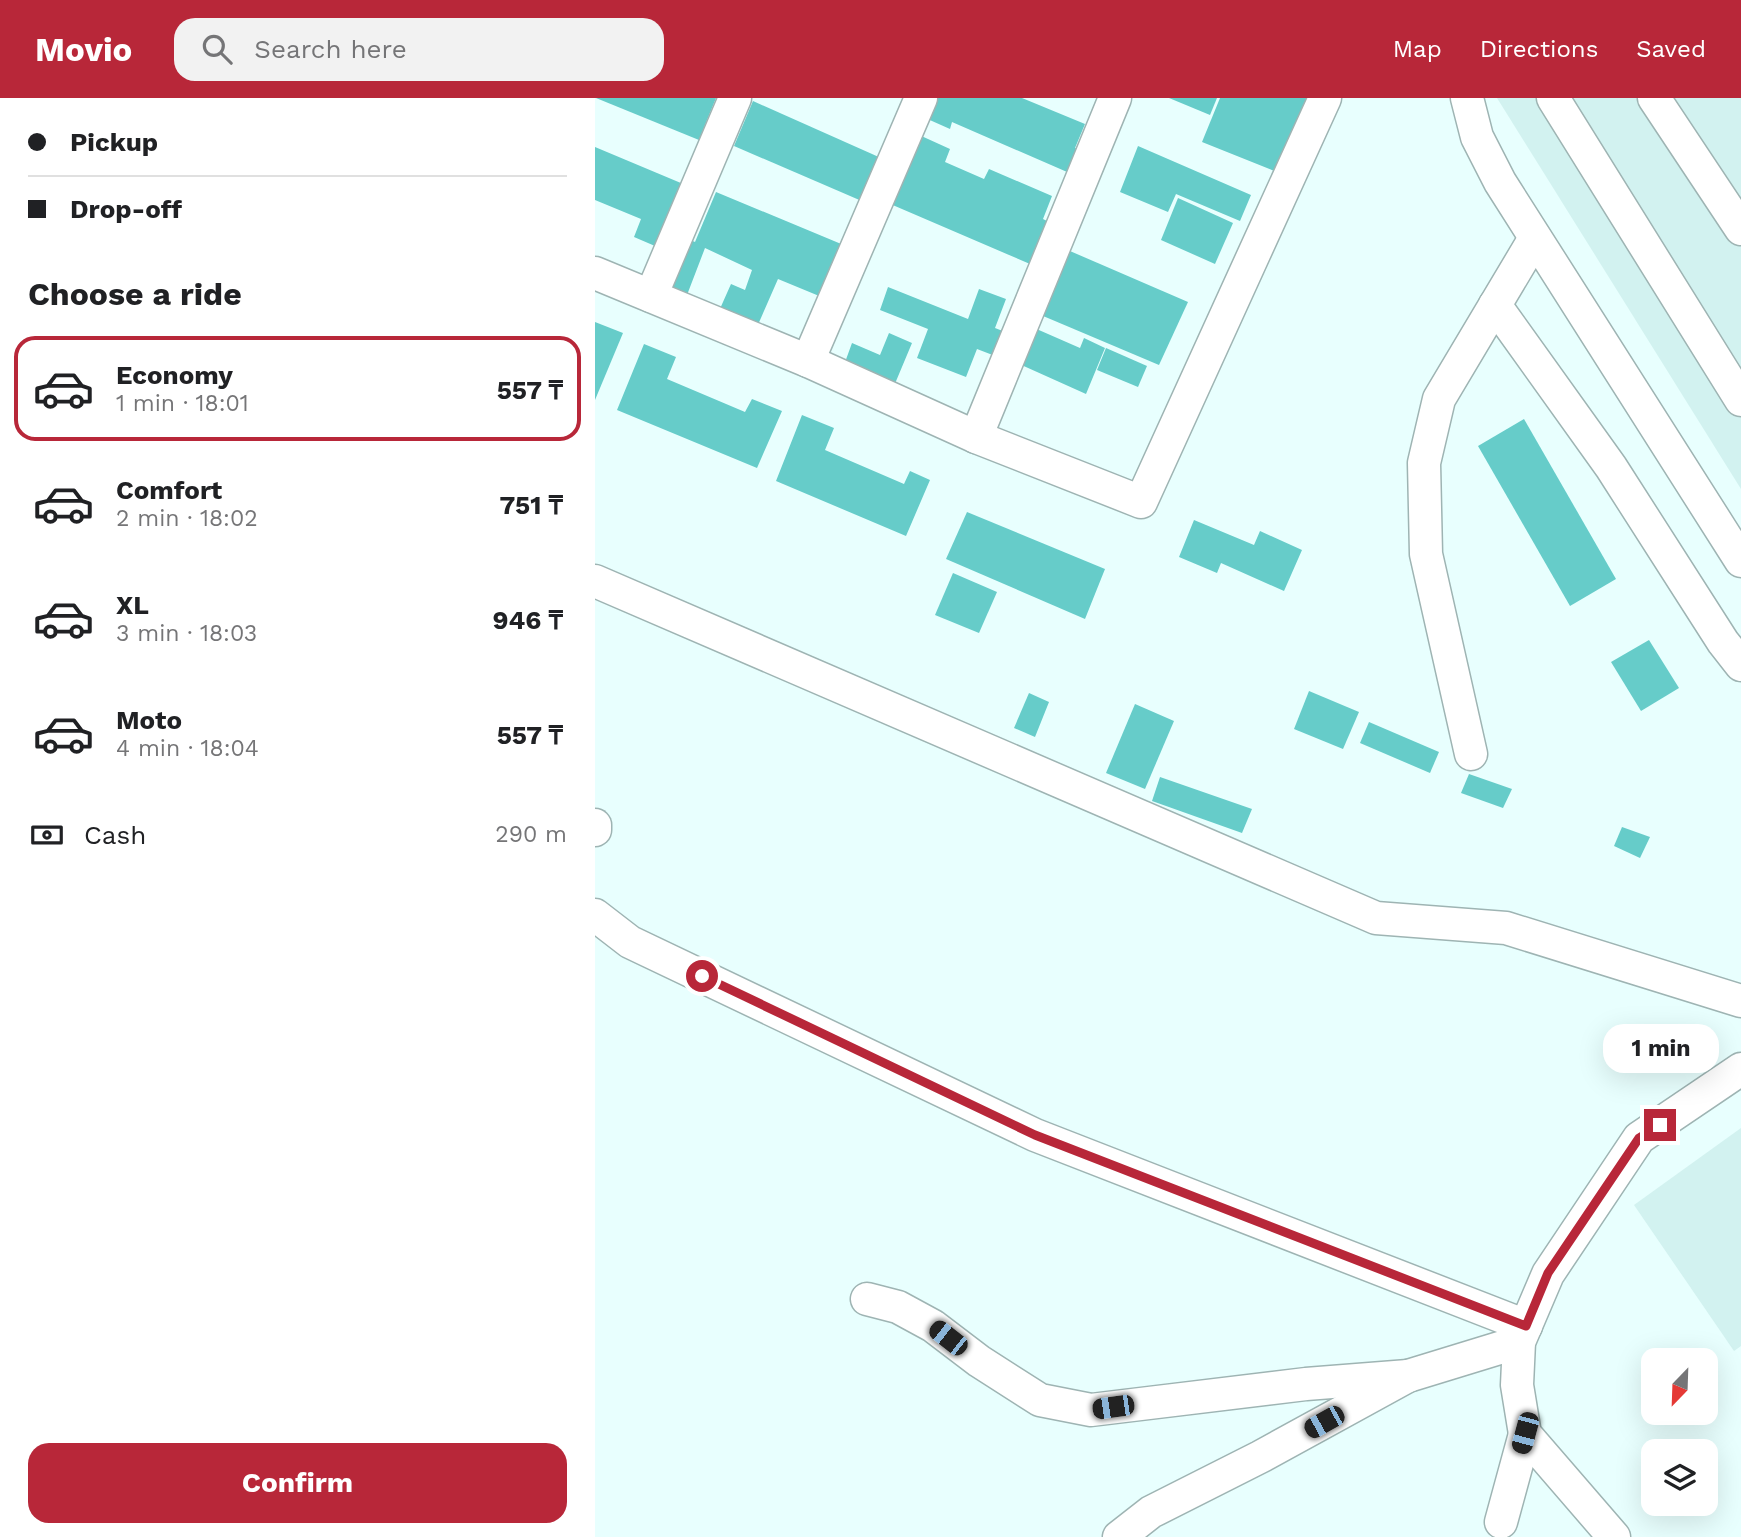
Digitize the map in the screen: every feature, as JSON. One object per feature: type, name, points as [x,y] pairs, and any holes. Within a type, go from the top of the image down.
[{"type":"street","points":[[651,296],[735,98]]},
{"type":"street","points":[[808,361],[921,98]]},
{"type":"street","points":[[976,437],[1115,98]]},
{"type":"street","points":[[595,273],[808,361],[976,437],[1141,502],[1325,98]]},
{"type":"street","points":[[1467,98],[1477,137],[1500,182],[1741,561]]},
{"type":"street","points":[[1654,98],[1741,229]]},
{"type":"street","points":[[1565,102],[1741,400]]},
{"type":"street","points":[[1471,754],[1426,554],[1424,463],[1439,399],[1535,238]]},
{"type":"street","points":[[1495,305],[1612,467],[1723,642],[1741,665]]},
{"type":"street","points":[[595,581],[1376,918],[1506,928],[1741,1001]]},
{"type":"street","points":[[595,825],[595,830]]},
{"type":"street","points":[[595,915],[630,942],[1035,1135],[1522,1334]]},
{"type":"street","points":[[1501,1522],[1525,1433],[1517,1385],[1522,1334],[1548,1273],[1639,1138],[1741,1069]]},
{"type":"street","points":[[867,1299],[898,1307],[933,1326],[979,1361],[1040,1400],[1091,1410],[1306,1384],[1408,1376]]},
{"type":"street","points":[[1119,1537],[1151,1512],[1260,1457],[1408,1376],[1522,1334]]},
{"type":"street","points":[[1525,1433],[1613,1537]]},
{"type":"shaded area","points":[[1497,98],[1741,98],[1741,489]]},
{"type":"shaded area","points":[[1741,1128],[1741,1346],[1734,1351],[1634,1205]]},
{"type":"building","points":[[596,98],[716,98],[699,140]]},
{"type":"building","points":[[931,98],[1022,98],[1085,124],[1075,148],[1084,151],[1074,175],[952,122],[950,129],[923,117]]},
{"type":"building","points":[[1169,98],[1217,98],[1210,115]]},
{"type":"building","points":[[1220,98],[1323,98],[1287,176],[1202,142]]},
{"type":"building","points":[[753,101],[890,162],[871,205],[734,146]]},
{"type":"building","points":[[917,134],[950,149],[945,162],[984,179],[989,169],[1052,196],[1043,219],[1055,225],[1037,267],[888,203]]},
{"type":"building","points":[[1138,146],[1251,195],[1240,221],[1176,194],[1168,212],[1120,192]]},
{"type":"building","points":[[595,147],[688,186],[673,223],[666,220],[655,246],[634,237],[641,219],[595,200]]},
{"type":"building","points":[[716,192],[846,246],[824,298],[778,279],[757,327],[719,311],[731,284],[745,290],[752,270],[705,248],[687,295],[668,287],[686,238],[695,242]]},
{"type":"building","points":[[1178,198],[1233,223],[1215,264],[1161,240]]},
{"type":"building","points":[[1063,248],[1188,302],[1159,365],[1036,313]]},
{"type":"building","points":[[888,287],[968,319],[979,289],[1006,299],[995,328],[1013,335],[1003,359],[977,349],[966,377],[917,358],[928,329],[880,310]]},
{"type":"building","points":[[595,322],[623,333],[595,400]]},
{"type":"building","points":[[1032,327],[1080,348],[1084,338],[1105,348],[1086,394],[1017,363]]},
{"type":"building","points":[[889,333],[912,343],[894,386],[844,365],[852,343],[880,355]]},
{"type":"building","points":[[644,344],[676,357],[667,379],[745,412],[752,399],[782,411],[757,468],[617,410]]},
{"type":"building","points":[[1106,348],[1147,366],[1138,387],[1097,370]]},
{"type":"building","points":[[802,415],[834,428],[825,450],[904,484],[910,471],[930,480],[906,536],[776,481]]},
{"type":"building","points":[[1524,419],[1616,579],[1570,606],[1478,446]]},
{"type":"building","points":[[967,512],[1105,569],[1085,619],[946,559]]},
{"type":"building","points":[[1194,520],[1254,545],[1260,531],[1302,550],[1284,591],[1221,563],[1217,573],[1179,557]]},
{"type":"building","points":[[953,573],[997,592],[979,633],[935,615]]},
{"type":"building","points":[[1649,640],[1679,688],[1641,711],[1611,662]]},
{"type":"building","points":[[1309,691],[1359,712],[1343,749],[1294,729]]},
{"type":"building","points":[[1029,693],[1049,702],[1035,737],[1014,728]]},
{"type":"building","points":[[1135,704],[1174,721],[1145,789],[1106,773]]},
{"type":"building","points":[[1369,722],[1439,752],[1430,773],[1360,743]]},
{"type":"building","points":[[1469,774],[1512,789],[1503,808],[1461,793]]},
{"type":"building","points":[[1160,777],[1252,809],[1242,833],[1152,801]]},
{"type":"building","points":[[1622,827],[1650,837],[1640,858],[1614,846]]},
{"type":"route","points":[[702,976],[1035,1135],[1526,1326],[1548,1273],[1639,1138],[1660,1125]]}]
